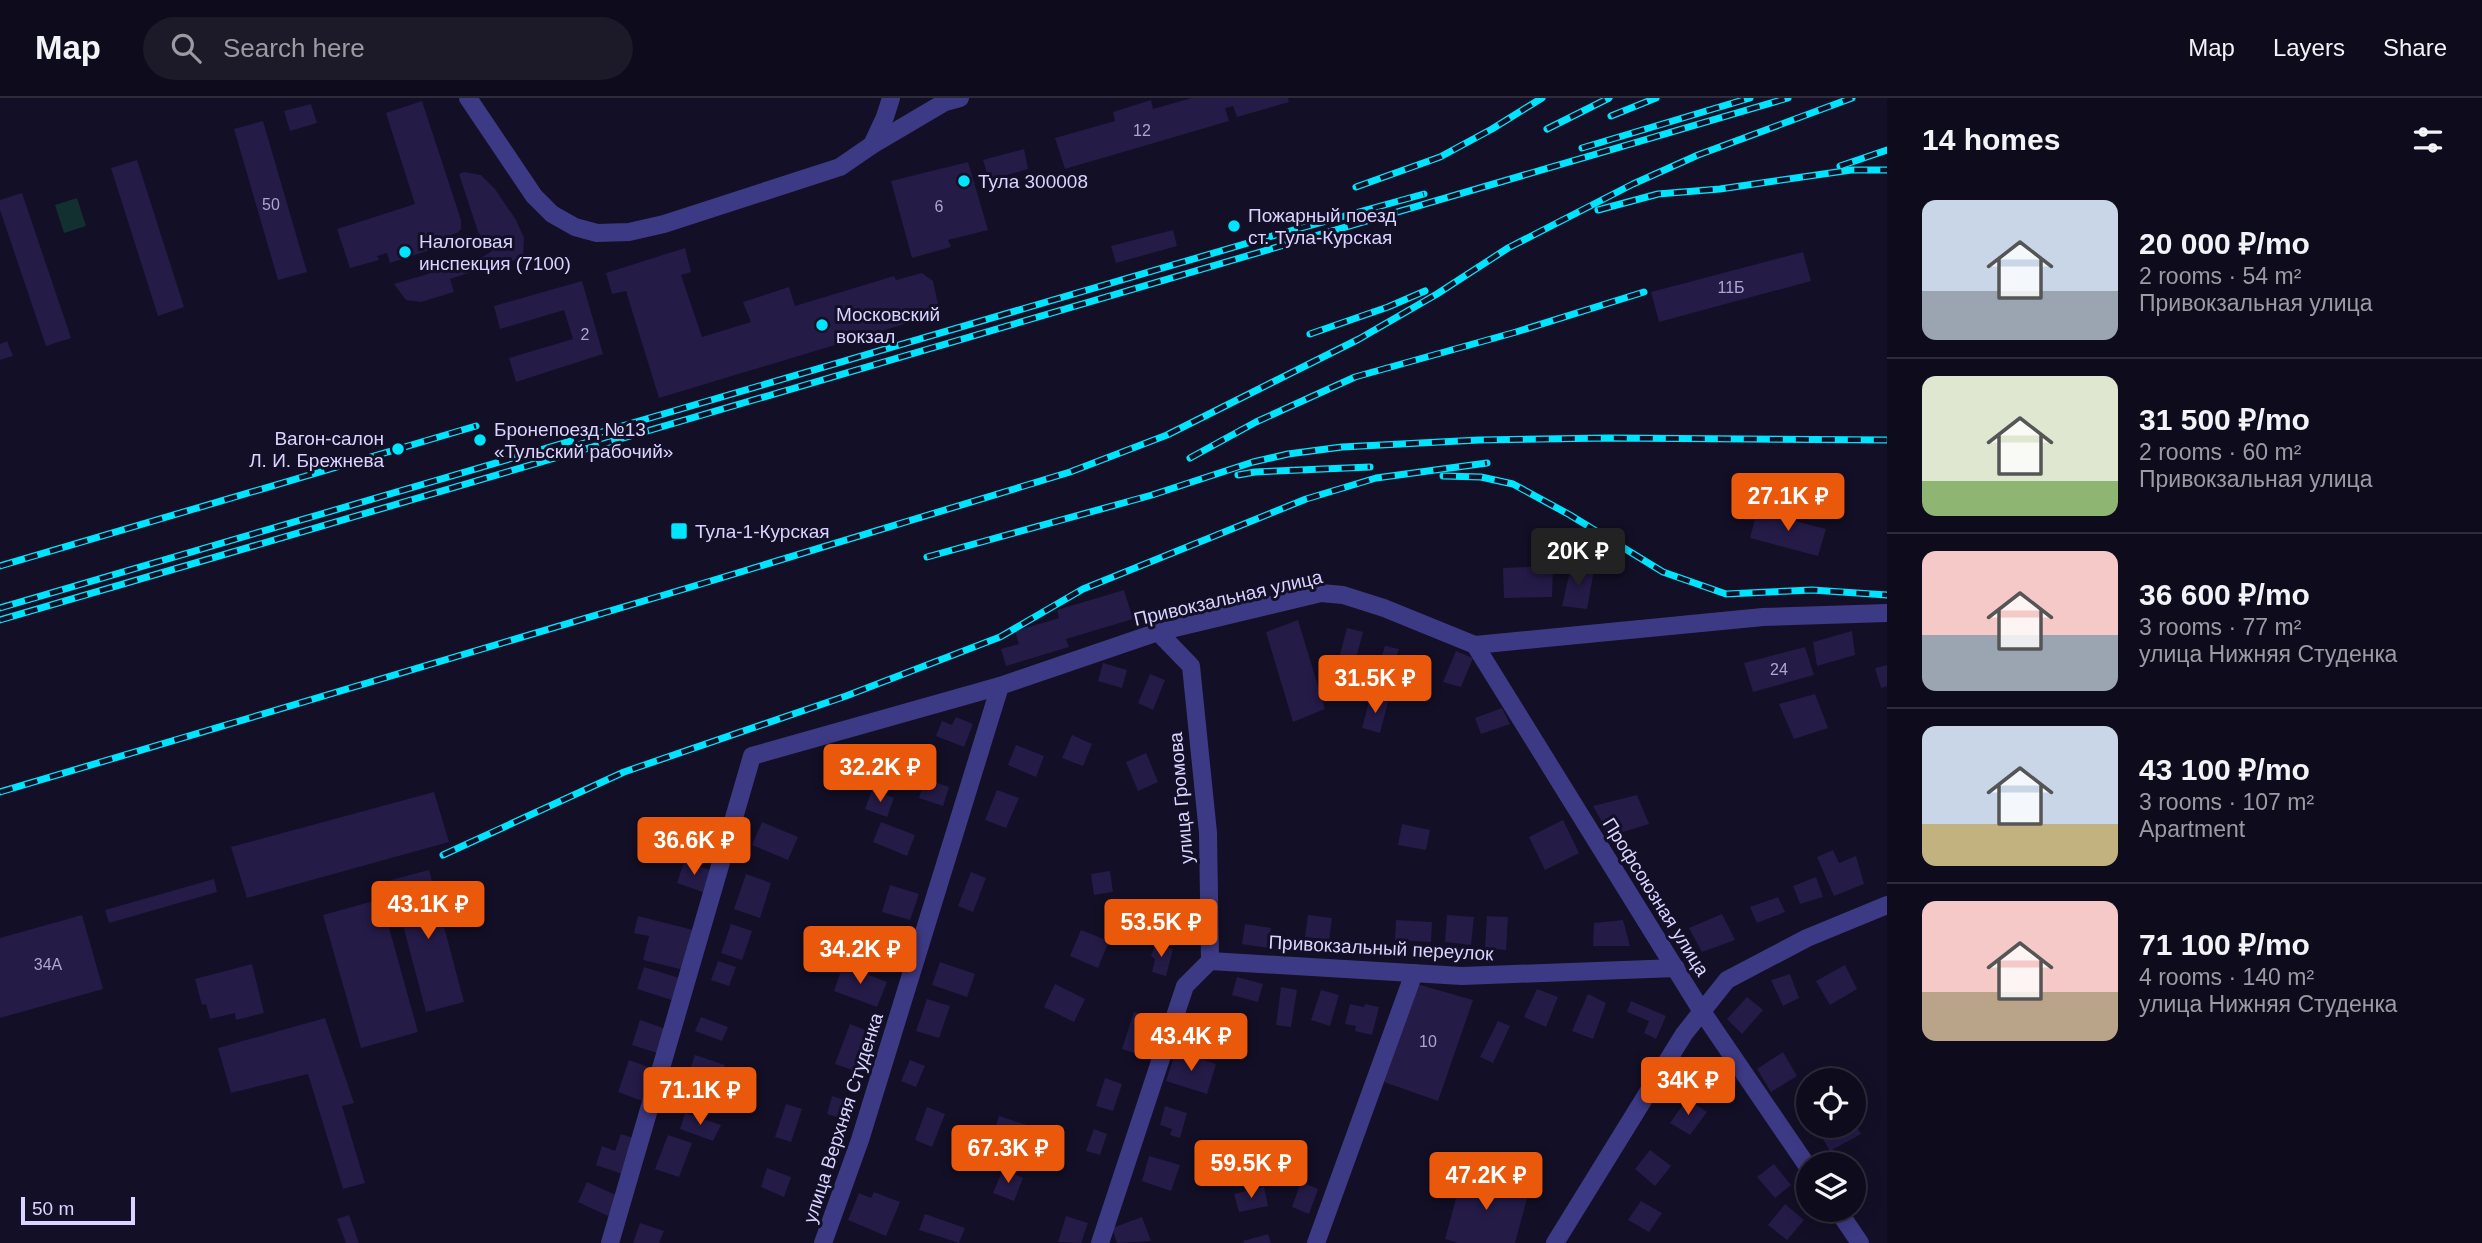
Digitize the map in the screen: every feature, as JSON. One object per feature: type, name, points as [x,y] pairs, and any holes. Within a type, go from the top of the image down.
[{"type":"street","points":[[468,98],[534,196],[552,214],[575,227],[597,233],[629,232],[686,218],[840,167],[872,145],[952,100]]},
{"type":"street","points":[[872,145],[891,98]]},
{"type":"street","points":[[925,98],[952,100]]},
{"type":"street","name":"Привокзальная улица","points":[[610,1243],[752,756],[1000,685],[1158,632],[1321,593],[1343,595],[1384,608],[1475,646],[1763,617],[1887,613]]},
{"type":"street","name":"улица Громова","points":[[1158,632],[1191,666],[1208,833],[1210,961]]},
{"type":"street","name":"Профсоюзная улица","points":[[1475,646],[1701,1010],[1798,1152]]},
{"type":"street","name":"улица Верхняя Cтуденка","points":[[823,1243],[860,1140],[1000,685]]},
{"type":"street","points":[[1555,1243],[1684,1034],[1727,980],[1807,938],[1887,905]]},
{"type":"street","points":[[1100,1243],[1185,986],[1210,961]]},
{"type":"street","name":"Привокзальный переулок","points":[[1210,961],[1462,976],[1676,968]]},
{"type":"street","points":[[1316,1243],[1413,973]]},
{"type":"street","points":[[1846,1222],[1860,1243]]},
{"type":"green space","points":[[77,198],[86,226],[64,233],[55,205]]},
{"type":"building","points":[[1192,98],[1288,98],[1289,102],[1237,117],[1233,106],[1225,108],[1229,121],[1065,169],[1055,138],[1115,121],[1113,112],[1151,100],[1153,109]]},
{"type":"building","points":[[422,101],[461,220],[461,229],[431,242],[433,249],[390,263],[387,253],[377,256],[379,260],[350,268],[337,229],[415,204],[386,113]]},
{"type":"building","points":[[311,104],[317,123],[290,131],[284,111]]},
{"type":"building","points":[[263,121],[307,272],[278,280],[234,129]]},
{"type":"building","points":[[1024,149],[1028,169],[989,180],[983,160]]},
{"type":"building","points":[[137,160],[184,307],[158,316],[111,168]]},
{"type":"building","points":[[968,162],[988,230],[948,240],[951,247],[912,258],[891,181]]},
{"type":"building","points":[[464,172],[481,175],[495,189],[516,220],[524,238],[523,258],[485,269],[481,258],[492,251],[478,232],[459,174]]},
{"type":"building","points":[[22,193],[71,338],[46,346],[0,210],[0,200]]},
{"type":"building","points":[[1173,230],[1177,246],[1116,263],[1111,246]]},
{"type":"building","name":"Московский вокзал","points":[[685,248],[691,272],[681,275],[702,337],[751,322],[743,302],[789,287],[795,306],[894,276],[896,280],[922,273],[933,281],[938,304],[931,313],[908,323],[659,398],[626,291],[612,294],[606,273]]},
{"type":"building","points":[[1803,252],[1811,281],[1659,322],[1651,292]]},
{"type":"building","points":[[468,262],[471,272],[450,279],[454,292],[421,302],[406,300],[394,284]]},
{"type":"building","points":[[582,281],[603,354],[516,382],[509,358],[573,339],[564,310],[500,329],[494,306]]},
{"type":"building","points":[[7,341],[13,356],[0,360],[0,344]]},
{"type":"building","points":[[1757,511],[1826,529],[1818,556],[1750,538]]},
{"type":"building","points":[[1553,566],[1552,597],[1504,598],[1503,568]]},
{"type":"building","points":[[1571,567],[1594,570],[1587,609],[1562,606]]},
{"type":"building","points":[[1124,590],[1133,619],[1066,639],[1069,647],[1006,666],[1001,649],[1019,644],[1015,631],[1059,618],[1057,610]]},
{"type":"building","points":[[1298,620],[1325,709],[1293,722],[1266,632]]},
{"type":"building","points":[[1347,628],[1363,632],[1355,662],[1339,658]]},
{"type":"building","points":[[1852,631],[1855,655],[1817,666],[1813,642]]},
{"type":"building","points":[[1385,646],[1399,649],[1391,672],[1378,669]]},
{"type":"building","points":[[1805,647],[1814,675],[1753,692],[1744,663]]},
{"type":"building","points":[[1456,651],[1473,658],[1461,687],[1443,682]]},
{"type":"building","points":[[1103,663],[1127,670],[1122,688],[1098,681]]},
{"type":"building","points":[[1887,665],[1887,686],[1881,688],[1875,668]]},
{"type":"building","points":[[1150,674],[1165,680],[1153,710],[1138,703]]},
{"type":"building","points":[[1815,694],[1828,728],[1794,739],[1779,704]]},
{"type":"building","points":[[1370,698],[1388,702],[1380,733],[1362,728]]},
{"type":"building","points":[[1502,708],[1510,724],[1481,734],[1475,718]]},
{"type":"building","points":[[956,717],[973,724],[964,747],[936,736],[942,721],[952,725]]},
{"type":"building","points":[[1072,735],[1092,744],[1083,766],[1062,758]]},
{"type":"building","points":[[1016,745],[1044,756],[1036,777],[1008,765]]},
{"type":"building","points":[[1146,753],[1158,782],[1138,791],[1126,762]]},
{"type":"building","points":[[925,779],[949,787],[943,806],[919,798]]},
{"type":"building","points":[[872,790],[894,798],[887,817],[865,809]]},
{"type":"building","points":[[997,790],[1019,798],[1006,828],[985,820]]},
{"type":"building","points":[[434,792],[449,842],[247,898],[231,847]]},
{"type":"building","points":[[1637,795],[1649,824],[1610,836],[1593,806]]},
{"type":"building","points":[[1563,820],[1579,853],[1545,870],[1529,837]]},
{"type":"building","points":[[762,822],[798,837],[788,860],[752,845]]},
{"type":"building","points":[[881,822],[915,835],[907,856],[873,842]]},
{"type":"building","points":[[1402,824],[1430,830],[1426,850],[1398,845]]},
{"type":"building","points":[[1833,850],[1839,863],[1856,856],[1864,884],[1834,896],[1817,857]]},
{"type":"building","points":[[684,862],[710,870],[703,892],[677,883]]},
{"type":"building","points":[[429,870],[464,1002],[426,1012],[391,880]]},
{"type":"building","points":[[1110,871],[1113,892],[1094,895],[1091,874]]},
{"type":"building","points":[[971,872],[986,878],[973,912],[958,906]]},
{"type":"building","points":[[746,874],[771,883],[760,918],[734,909]]},
{"type":"building","points":[[1816,877],[1823,897],[1800,904],[1793,886]]},
{"type":"building","points":[[214,879],[217,892],[109,923],[105,910]]},
{"type":"building","points":[[890,885],[919,894],[910,920],[882,912]]},
{"type":"building","points":[[1778,897],[1785,912],[1757,923],[1750,907]]},
{"type":"building","points":[[381,899],[418,1032],[361,1048],[323,915]]},
{"type":"building","points":[[1722,914],[1735,940],[1702,952],[1689,928]]},
{"type":"building","points":[[82,915],[103,989],[0,1018],[0,938]]},
{"type":"building","points":[[1154,915],[1172,915],[1172,930],[1154,930]]},
{"type":"building","points":[[1308,915],[1332,918],[1329,940],[1305,937]]},
{"type":"building","points":[[1447,915],[1474,917],[1471,945],[1445,942]]},
{"type":"building","points":[[638,916],[693,930],[684,970],[643,960],[649,936],[634,933]]},
{"type":"building","points":[[1487,916],[1508,917],[1506,950],[1485,948]]},
{"type":"building","points":[[1396,920],[1432,922],[1431,942],[1395,940]]},
{"type":"building","points":[[1623,920],[1630,946],[1593,946],[1594,923]]},
{"type":"building","points":[[731,924],[752,931],[742,960],[721,953]]},
{"type":"building","points":[[1245,924],[1271,928],[1268,948],[1242,944]]},
{"type":"building","points":[[1081,930],[1109,941],[1098,968],[1070,956]]},
{"type":"building","points":[[854,940],[874,947],[868,966],[848,959]]},
{"type":"building","points":[[1155,944],[1173,949],[1166,976],[1152,972],[1155,959],[1151,956]]},
{"type":"building","points":[[718,961],[736,967],[729,986],[711,980]]},
{"type":"building","points":[[940,962],[975,974],[967,997],[932,985]]},
{"type":"building","points":[[252,964],[264,1013],[236,1020],[235,1013],[210,1019],[206,1004],[202,1005],[195,979]]},
{"type":"building","points":[[843,965],[887,982],[877,1007],[834,991]]},
{"type":"building","points":[[1845,965],[1857,989],[1830,1005],[1816,981]]},
{"type":"building","points":[[644,967],[679,978],[672,1000],[637,989]]},
{"type":"building","points":[[1790,974],[1799,998],[1783,1006],[1771,980]]},
{"type":"building","points":[[1237,977],[1263,984],[1258,1002],[1232,995]]},
{"type":"building","points":[[1055,984],[1085,999],[1074,1022],[1044,1007]]},
{"type":"building","points":[[1417,984],[1473,1000],[1438,1101],[1384,1082]]},
{"type":"building","points":[[1281,987],[1297,990],[1291,1027],[1276,1025]]},
{"type":"building","points":[[1537,989],[1558,997],[1546,1027],[1524,1017]]},
{"type":"building","points":[[1321,990],[1339,995],[1330,1026],[1311,1020]]},
{"type":"building","points":[[1588,994],[1606,1003],[1593,1039],[1572,1031]]},
{"type":"building","points":[[1747,997],[1763,1010],[1742,1034],[1727,1019]]},
{"type":"building","points":[[927,999],[950,1006],[939,1038],[916,1031]]},
{"type":"building","points":[[1631,1001],[1666,1016],[1656,1039],[1644,1033],[1649,1021],[1627,1012]]},
{"type":"building","points":[[1350,1004],[1379,1007],[1372,1035],[1355,1031],[1356,1026],[1345,1024]]},
{"type":"building","points":[[1134,1012],[1157,1019],[1146,1057],[1122,1049]]},
{"type":"building","points":[[1193,1015],[1215,1020],[1210,1037],[1188,1032]]},
{"type":"building","points":[[701,1017],[728,1027],[722,1041],[695,1031]]},
{"type":"building","points":[[325,1018],[354,1103],[342,1106],[365,1183],[343,1189],[308,1074],[231,1093],[218,1048]]},
{"type":"building","points":[[640,1020],[666,1029],[657,1053],[632,1045]]},
{"type":"building","points":[[1498,1021],[1510,1026],[1493,1063],[1480,1057]]},
{"type":"building","points":[[850,1024],[870,1032],[855,1071],[835,1064]]},
{"type":"building","points":[[1176,1051],[1216,1064],[1207,1094],[1166,1081]]},
{"type":"building","points":[[1783,1052],[1796,1077],[1771,1092],[1757,1069]]},
{"type":"building","points":[[695,1055],[725,1065],[711,1105],[681,1094]]},
{"type":"building","points":[[629,1060],[656,1070],[645,1102],[618,1092]]},
{"type":"building","points":[[910,1060],[925,1066],[916,1087],[901,1081]]},
{"type":"building","points":[[1711,1076],[1737,1078],[1734,1098],[1708,1096]]},
{"type":"building","points":[[1105,1078],[1122,1084],[1113,1111],[1096,1106]]},
{"type":"building","points":[[832,1096],[851,1102],[846,1120],[827,1114]]},
{"type":"building","points":[[1687,1099],[1707,1112],[1690,1135],[1670,1123]]},
{"type":"building","points":[[786,1104],[802,1109],[791,1142],[775,1137]]},
{"type":"building","points":[[1165,1106],[1187,1113],[1180,1138],[1170,1135],[1172,1129],[1160,1125]]},
{"type":"building","points":[[927,1107],[945,1114],[932,1147],[915,1140]]},
{"type":"building","points":[[685,1113],[721,1125],[713,1141],[680,1129]]},
{"type":"building","points":[[999,1116],[1033,1127],[1024,1156],[990,1145]]},
{"type":"building","points":[[1094,1129],[1107,1134],[1100,1155],[1086,1151]]},
{"type":"building","points":[[621,1134],[637,1139],[625,1175],[596,1165],[602,1146],[615,1151]]},
{"type":"building","points":[[668,1135],[692,1143],[679,1177],[655,1169]]},
{"type":"building","points":[[1822,1138],[1854,1138],[1830,1151]]},
{"type":"building","points":[[1650,1150],[1671,1166],[1655,1186],[1635,1169]]},
{"type":"building","points":[[1149,1156],[1180,1165],[1171,1191],[1142,1181]]},
{"type":"building","points":[[1774,1164],[1791,1185],[1775,1198],[1757,1177]]},
{"type":"building","points":[[767,1168],[791,1177],[784,1197],[761,1187]]},
{"type":"building","points":[[1003,1169],[1023,1178],[1014,1201],[993,1193]]},
{"type":"building","points":[[1463,1173],[1529,1191],[1515,1243],[1458,1243],[1445,1239]]},
{"type":"building","points":[[587,1182],[618,1196],[608,1216],[578,1202]]},
{"type":"building","points":[[1301,1182],[1318,1189],[1309,1214],[1292,1207]]},
{"type":"building","points":[[1264,1187],[1268,1206],[1239,1212],[1234,1194]]},
{"type":"building","points":[[874,1192],[900,1202],[886,1236],[848,1220],[859,1193],[871,1198]]},
{"type":"building","points":[[1641,1201],[1662,1213],[1649,1232],[1628,1220]]},
{"type":"building","points":[[1785,1204],[1796,1213],[1796,1222],[1802,1222],[1787,1240],[1768,1225]]},
{"type":"building","points":[[925,1214],[965,1228],[959,1243],[919,1230]]},
{"type":"building","points":[[349,1215],[359,1243],[346,1243],[337,1219]]},
{"type":"building","points":[[1066,1216],[1088,1223],[1081,1243],[1058,1242]]},
{"type":"building","points":[[1142,1217],[1151,1241],[1117,1243],[1112,1228]]},
{"type":"building","points":[[640,1223],[664,1231],[659,1243],[633,1243]]},
{"type":"building","points":[[1268,1234],[1271,1243],[1243,1241]]},
{"type":"railway","points":[[1356,187],[1440,157],[1542,98]]},
{"type":"railway","points":[[1547,129],[1609,98]]},
{"type":"railway","points":[[1611,116],[1656,98]]},
{"type":"railway","points":[[1582,148],[1750,98]]},
{"type":"railway","points":[[0,620],[1788,98]]},
{"type":"railway","points":[[0,792],[1070,472],[1167,435],[1359,339],[1437,294],[1508,248],[1633,184],[1698,155],[1852,98]]},
{"type":"railway","points":[[1840,166],[1887,150]]},
{"type":"railway","points":[[1598,210],[1658,194],[1720,189],[1851,170],[1887,170]]},
{"type":"railway","points":[[0,608],[1265,238],[1424,194]]},
{"type":"railway","points":[[1310,334],[1425,291]]},
{"type":"railway","points":[[1190,458],[1256,422],[1355,377],[1516,332],[1644,292]]},
{"type":"railway","points":[[0,566],[476,426]]},
{"type":"railway","points":[[927,557],[1152,495],[1253,462],[1342,447],[1479,440],[1609,438],[1887,440]]},
{"type":"railway","points":[[443,855],[624,772],[846,696],[1000,637],[1083,589],[1306,499],[1376,478],[1487,463]]},
{"type":"railway","points":[[1238,475],[1370,467]]},
{"type":"railway","points":[[1443,476],[1481,477],[1513,484],[1570,515],[1663,572],[1726,594],[1812,590],[1887,595]]},
{"type":"place","name":"Тула 300008","points":[[964,181]]},
{"type":"place","name":"Пожарный поезд ст. Тула-Курская","points":[[1234,226]]},
{"type":"place","name":"Налоговая инспекция (7100)","points":[[405,252]]},
{"type":"place","name":"Московский вокзал","points":[[822,325]]},
{"type":"place","name":"Бронепоезд №13 «Тульский рабочий»","points":[[480,440]]},
{"type":"place","name":"Вагон-салон Л. И. Брежнева","points":[[398,449]]},
{"type":"place","name":"Тула-1-Курская","points":[[679,531]]}]
